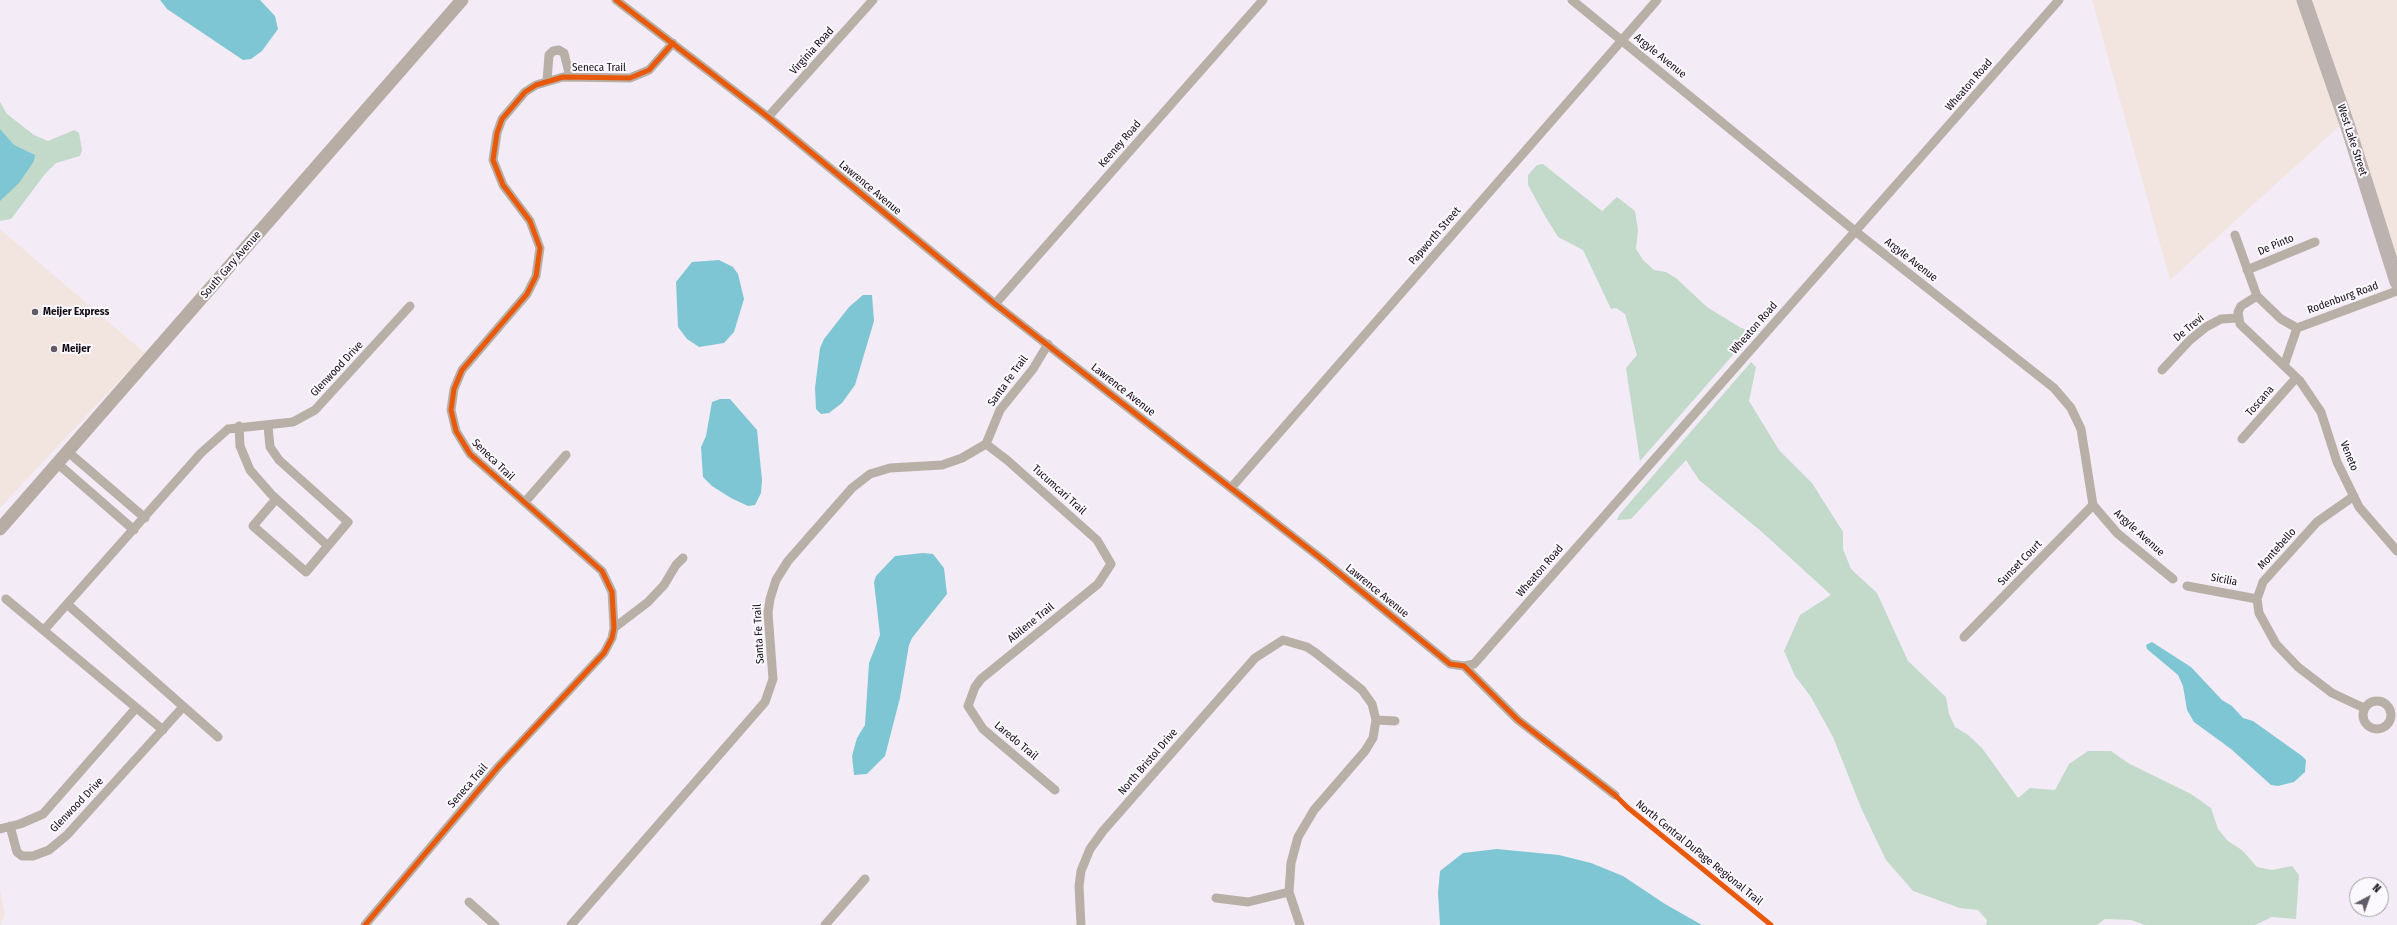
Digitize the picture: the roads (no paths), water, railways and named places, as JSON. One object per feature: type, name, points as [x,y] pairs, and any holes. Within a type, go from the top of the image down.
[{"type":"main road","name":"South Gary Avenue","points":[[0,529],[462,0]]},
{"type":"main road","name":"West Lake Street","points":[[2304,0],[2348,124],[2397,282]]},
{"type":"street","name":"Lawrence Avenue","points":[[616,0],[768,117],[995,304],[1231,488],[1450,664],[1464,666],[1518,720],[1615,795]]},
{"type":"street","name":"Virginia Road","points":[[768,117],[873,0]]},
{"type":"street","name":"Keeney Road","points":[[995,304],[1263,0]]},
{"type":"street","name":"Argyle Avenue","points":[[1572,0],[1855,231],[2064,398],[2077,419],[2082,432],[2093,505],[2117,533],[2173,579]]},
{"type":"street","name":"Papworth Street","points":[[1231,488],[1657,0]]},
{"type":"street","name":"Wheaton Road","points":[[1464,666],[1474,664],[2059,0]]},
{"type":"street","name":"Seneca Trail","points":[[365,925],[499,766],[604,653],[612,638],[614,628],[612,592],[602,571],[470,454],[456,430],[451,410],[454,389],[462,370],[527,294],[536,276],[540,248],[530,221],[503,186],[493,160],[498,128],[510,108],[525,92],[547,81],[570,77],[630,78],[649,70],[673,43]]},
{"type":"street","name":"Seneca Trail","points":[[547,81],[549,55],[552,51],[559,50],[564,53],[570,77]]},
{"type":"street","points":[[2235,235],[2257,296],[2282,319],[2297,328],[2284,366]]},
{"type":"street","name":"De Pinto","points":[[2247,270],[2315,242]]},
{"type":"street","name":"Rodenburg Road","points":[[2297,328],[2397,291]]},
{"type":"street","points":[[2238,318],[2241,306],[2257,296]]},
{"type":"street","name":"Glenwood Drive","points":[[44,630],[145,518],[201,453],[228,429],[239,426],[268,426],[293,422],[316,410],[410,306]]},
{"type":"street","name":"Veneto","points":[[2238,318],[2243,330],[2296,378],[2321,412],[2337,462],[2359,508],[2397,551]]},
{"type":"street","name":"De Trevi","points":[[2162,370],[2190,340],[2206,327],[2221,319],[2238,318]]},
{"type":"street","name":"Santa Fe Trail","points":[[571,925],[765,702],[773,679],[768,613],[770,599],[776,580],[788,561],[852,488],[870,474],[890,468],[952,462],[986,444],[1000,410],[1033,369],[1048,344]]},
{"type":"street","name":"Toscana","points":[[2242,440],[2296,378]]},
{"type":"street","points":[[239,426],[240,446],[250,470],[276,499],[328,546]]},
{"type":"street","points":[[268,426],[270,447],[279,460],[348,522],[306,572],[253,526],[276,499]]},
{"type":"street","name":"Tucumcari Trail","points":[[986,444],[1007,460],[1097,540],[1108,560]]},
{"type":"street","points":[[68,451],[145,518]]},
{"type":"street","points":[[525,502],[566,455]]},
{"type":"street","points":[[57,463],[134,530]]},
{"type":"street","name":"Montebello","points":[[2257,599],[2263,582],[2316,522],[2354,496]]},
{"type":"street","name":"Sunset Court","points":[[1964,637],[2093,505]]},
{"type":"street","points":[[614,628],[648,602],[664,585],[676,565],[683,558]]},
{"type":"street","name":"Abilene Trail","points":[[968,706],[974,687],[981,679],[1098,584],[1110,564],[1108,560]]},
{"type":"street","name":"Sicilia","points":[[2186,586],[2257,599]]},
{"type":"street","points":[[6,598],[163,730]]},
{"type":"street","points":[[2257,599],[2259,613],[2276,644],[2298,667],[2332,693],[2364,708]]},
{"type":"street","points":[[67,604],[218,737]]},
{"type":"street","name":"North Bristol Drive","points":[[1078,924],[1079,886],[1082,871],[1090,850],[1103,831],[1255,658],[1283,640],[1307,647],[1362,690],[1372,704],[1376,720]]},
{"type":"street","name":"Laredo Trail","points":[[968,706],[983,729],[1055,790]]},
{"type":"street","name":"Glenwood Drive","points":[[10,826],[17,852],[22,856],[33,856],[49,850],[67,835],[183,707]]},
{"type":"street","name":"Glenwood Drive","points":[[0,828],[43,814],[136,708]]},
{"type":"street","points":[[1300,925],[1289,892],[1291,863],[1298,837],[1314,810],[1365,751],[1373,738],[1376,720],[1395,721]]},
{"type":"street","points":[[825,925],[865,878]]},
{"type":"street","points":[[1216,898],[1248,902],[1289,892]]},
{"type":"street","points":[[469,902],[495,925]]},
{"type":"water","points":[[160,0],[260,0],[275,16],[278,29],[262,51],[251,59],[243,60],[167,9]]},
{"type":"water","points":[[0,129],[14,145],[35,155],[34,161],[19,183],[0,201]]},
{"type":"water","points":[[719,260],[733,267],[738,274],[744,299],[734,332],[724,343],[699,347],[687,339],[678,327],[676,282],[692,262]]},
{"type":"water","points":[[863,295],[872,295],[874,321],[855,385],[842,403],[829,413],[821,414],[816,409],[815,388],[820,348],[824,339],[849,307]]},
{"type":"water","points":[[720,399],[730,399],[757,430],[762,480],[761,493],[755,505],[748,506],[731,498],[712,486],[703,477],[701,447],[706,436],[712,402]]},
{"type":"water","points":[[923,553],[933,554],[944,568],[947,594],[912,638],[909,645],[900,698],[885,756],[867,774],[854,775],[852,756],[857,738],[865,725],[869,663],[880,635],[874,582],[876,576],[895,556]]},
{"type":"water","points":[[2152,642],[2191,667],[2222,700],[2232,706],[2243,718],[2253,721],[2302,756],[2306,760],[2305,772],[2294,782],[2278,786],[2271,785],[2231,749],[2194,722],[2187,710],[2183,686],[2178,675],[2147,649],[2146,645]]},
{"type":"water","points":[[1497,849],[1559,855],[1591,863],[1623,876],[1665,904],[1702,925],[1440,925],[1438,893],[1440,871],[1463,853]]},
{"type":"place","name":"Meijer Express","points":[[35,312]]},
{"type":"place","name":"Meijer","points":[[54,349]]}]
